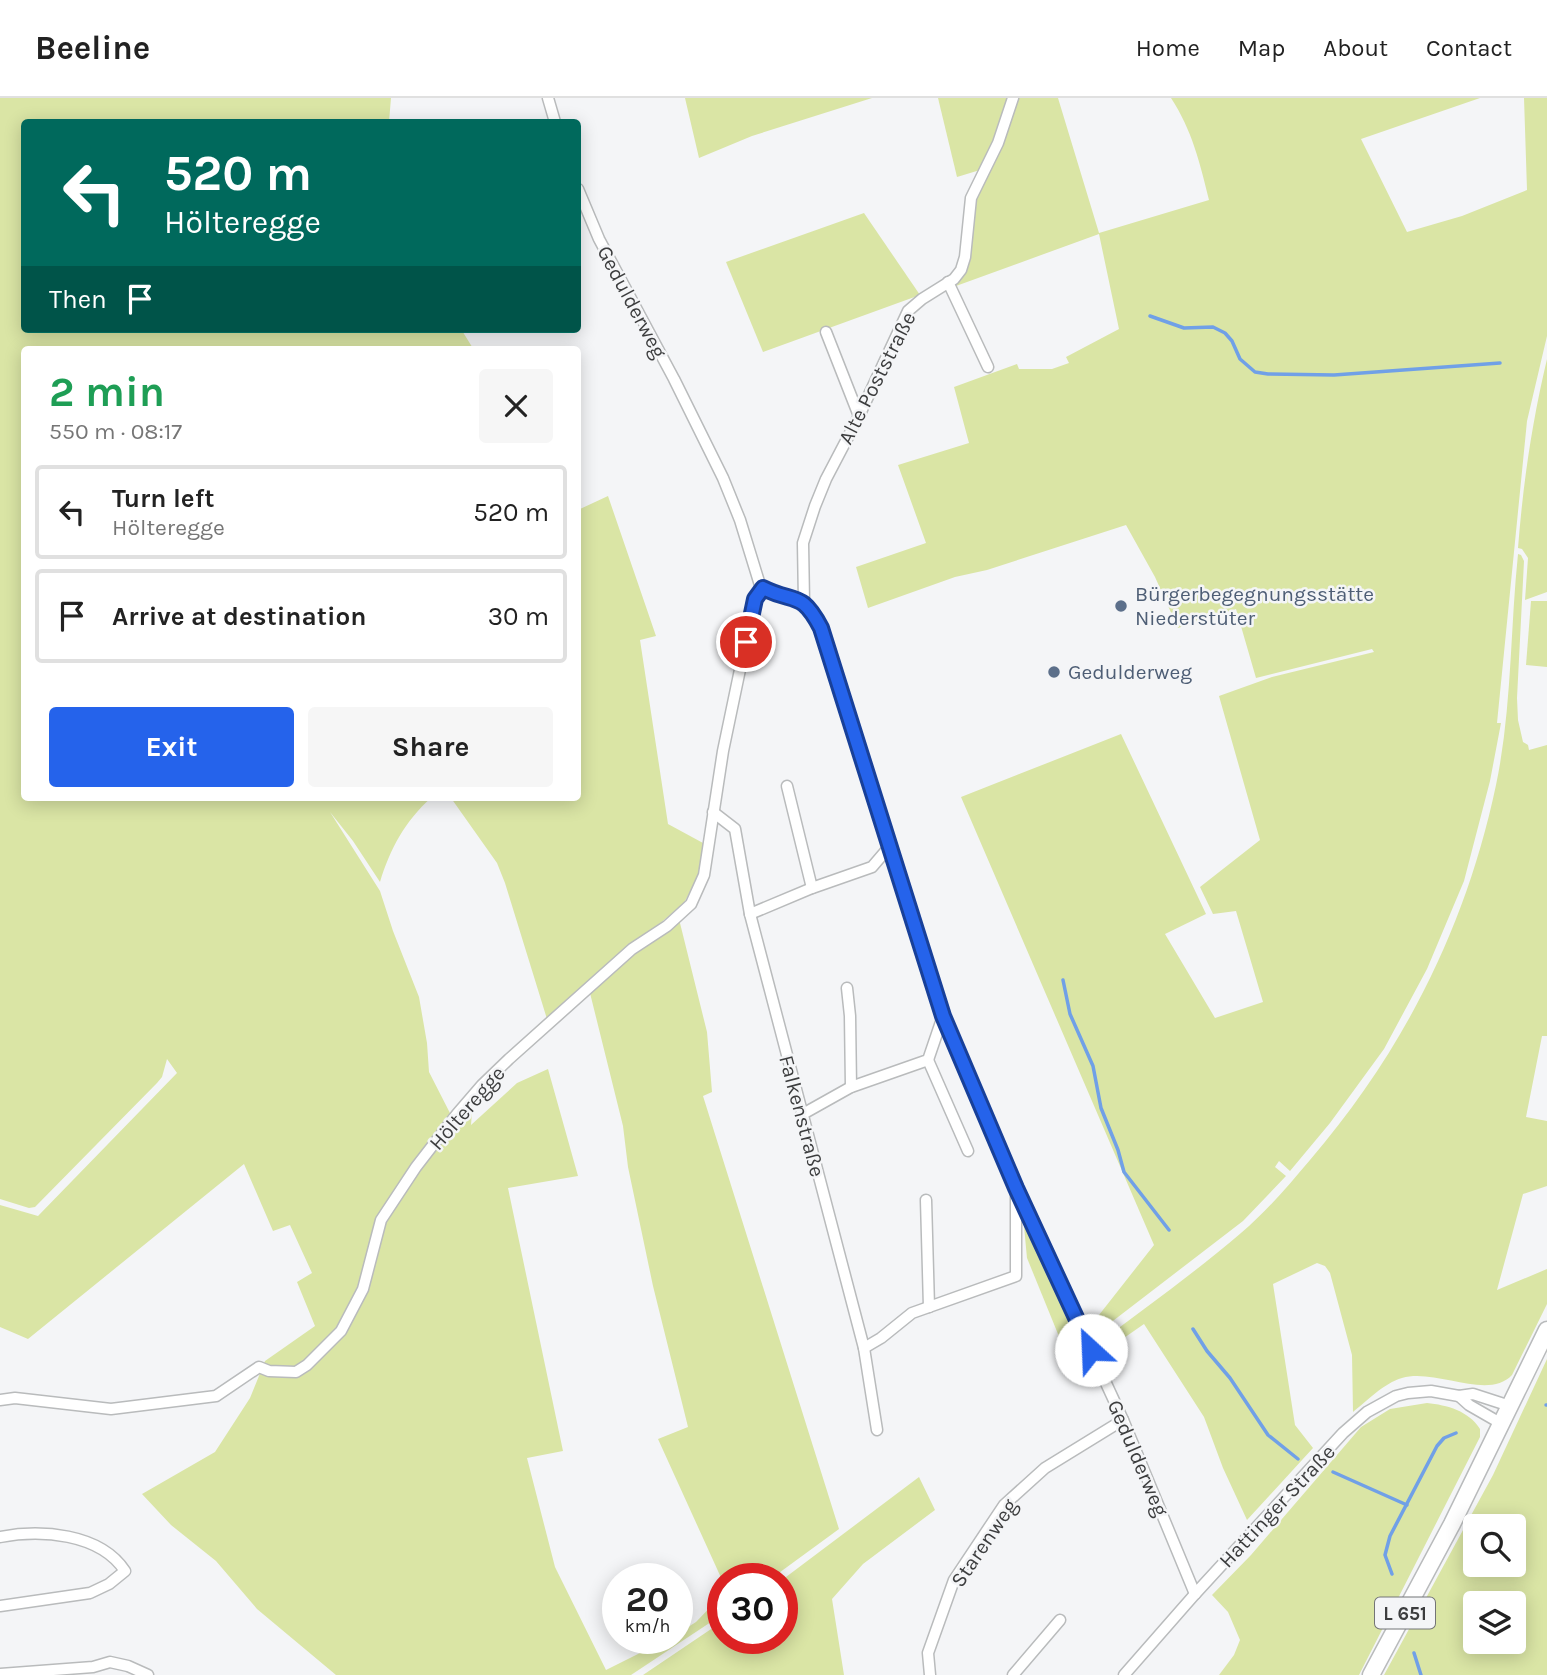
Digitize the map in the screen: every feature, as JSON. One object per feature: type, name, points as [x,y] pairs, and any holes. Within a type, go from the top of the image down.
[{"type":"main road","name":"L 651","points":[[1371,1675],[1446,1536],[1547,1330]]},
{"type":"street","points":[[548,98],[554,119]]},
{"type":"street","name":"Alte Poststraße","points":[[804,602],[803,543],[826,479],[908,311],[958,275],[964,264],[971,198],[998,143],[1013,98]]},
{"type":"street","name":"Gedulderweg","points":[[581,196],[599,239],[723,478],[740,520],[756,578],[763,588]]},
{"type":"street","points":[[948,282],[988,367]]},
{"type":"street","points":[[826,332],[859,416]]},
{"type":"street","points":[[763,588],[804,602]]},
{"type":"street","name":"Hölteregge","points":[[0,1400],[15,1398],[111,1409],[216,1396],[259,1367],[288,1374],[296,1372],[307,1365],[341,1331],[363,1289],[381,1220],[416,1167],[482,1085],[632,949],[667,926],[691,904],[704,874],[723,751],[754,604],[763,588]]},
{"type":"street","name":"Gedulderweg","points":[[804,602],[821,628],[943,1016],[1016,1188],[1123,1420],[1195,1594]]},
{"type":"street","points":[[787,786],[812,888]]},
{"type":"street","name":"Falkenstraße","points":[[713,812],[735,829],[750,914],[864,1348],[877,1430]]},
{"type":"street","points":[[750,914],[872,867],[890,846]]},
{"type":"street","points":[[847,988],[852,1087]]},
{"type":"street","points":[[943,1016],[928,1060],[968,1151]]},
{"type":"street","points":[[802,1115],[852,1087],[928,1060]]},
{"type":"street","points":[[864,1348],[912,1313],[1016,1276],[1016,1188]]},
{"type":"street","points":[[926,1200],[929,1307]]},
{"type":"street","name":"Hattinger Straße","points":[[1124,1675],[1343,1433],[1367,1412],[1396,1396],[1431,1391],[1460,1396],[1473,1394],[1510,1406]]},
{"type":"street","name":"Hattinger Straße","points":[[1460,1396],[1469,1405],[1502,1424]]},
{"type":"street","name":"Starenweg","points":[[930,1675],[928,1653],[954,1580],[1004,1505],[1045,1468],[1123,1420]]},
{"type":"street","points":[[0,1537],[23,1533],[56,1535],[87,1544],[116,1558],[125,1570],[109,1584],[90,1592],[0,1606]]},
{"type":"street","points":[[1013,1675],[1060,1620]]},
{"type":"street","points":[[0,1674],[93,1667],[110,1662],[148,1675]]},
{"type":"green space","points":[[0,98],[391,98],[389,119],[21,119],[21,333],[463,333],[472,346],[21,346],[21,801],[428,801],[399,836],[380,882],[330,812],[380,891],[419,997],[429,1072],[452,1117],[473,1100],[471,1125],[517,1083],[548,1069],[578,1176],[508,1188],[563,1451],[527,1458],[555,1567],[606,1670],[638,1654],[663,1654],[631,1675],[336,1675],[257,1609],[216,1561],[171,1525],[142,1494],[215,1452],[250,1398],[265,1361],[315,1326],[297,1282],[312,1273],[290,1225],[273,1231],[244,1164],[28,1339],[0,1327],[0,1205],[38,1216],[177,1073],[167,1059],[162,1077],[157,1083],[35,1207],[29,1208],[0,1199]]},
{"type":"green space","points":[[685,98],[872,98],[752,136],[699,158]]},
{"type":"green space","points":[[938,98],[1009,98],[980,170],[957,177]]},
{"type":"green space","points":[[1019,98],[1058,98],[1099,233],[1209,200],[1190,135],[1171,98],[1480,98],[1361,139],[1407,232],[1462,216],[1527,190],[1524,98],[1547,98],[1547,336],[1527,421],[1497,723],[1501,723],[1490,781],[1464,881],[1427,969],[1384,1049],[1330,1123],[1290,1171],[1279,1161],[1275,1167],[1286,1176],[1243,1221],[1092,1337],[1088,1329],[1154,1245],[961,797],[1121,734],[1206,914],[1165,934],[1215,1018],[1263,1002],[1236,911],[1213,914],[1200,887],[1260,840],[1219,696],[1272,677],[1374,652],[1372,649],[1256,678],[1236,609],[1178,628],[1155,577],[1126,525],[987,570],[955,577],[868,608],[856,567],[926,543],[898,465],[969,443],[954,387],[1017,364],[1019,369],[1052,369],[1069,363],[1066,357],[1119,329],[1099,234],[956,286],[966,271],[976,197],[1008,130]]},
{"type":"green space","points":[[864,213],[920,295],[763,352],[726,262]]},
{"type":"green space","points":[[1547,359],[1547,592],[1525,600],[1528,558],[1522,549],[1518,548],[1520,524],[1525,477]]},
{"type":"green space","points":[[608,496],[656,636],[640,640],[668,824],[703,843],[699,874],[684,903],[547,1019],[497,863],[453,801],[581,801],[581,509]]},
{"type":"green space","points":[[1518,554],[1524,561],[1518,720],[1523,742],[1528,745],[1529,750],[1547,745],[1547,1036],[1542,1036],[1526,1117],[1547,1121],[1547,1186],[1523,1194],[1497,1290],[1547,1269],[1547,1304],[1512,1375],[1502,1382],[1476,1385],[1430,1377],[1402,1378],[1382,1388],[1353,1412],[1352,1355],[1330,1273],[1325,1266],[1317,1263],[1273,1284],[1295,1425],[1313,1448],[1247,1520],[1223,1468],[1204,1417],[1144,1324],[1098,1356],[1094,1346],[1223,1248],[1277,1198],[1344,1118],[1402,1030],[1427,984],[1468,888],[1496,785],[1508,699]]},
{"type":"green space","points":[[1531,601],[1547,601],[1547,667],[1526,665]]},
{"type":"green space","points":[[679,919],[707,1032],[712,1092],[703,1096],[839,1529],[793,1563],[714,1563],[658,1439],[688,1427],[653,1286],[628,1167],[623,1126],[590,993],[634,952]]},
{"type":"green space","points":[[1022,1205],[1085,1344],[1067,1356],[1027,1258]]},
{"type":"green space","points":[[1547,1359],[1547,1675],[1384,1675],[1463,1530],[1463,1577],[1526,1577],[1526,1514],[1472,1514]]},
{"type":"green space","points":[[1427,1403],[1450,1407],[1464,1413],[1480,1429],[1480,1437],[1359,1675],[1219,1675],[1234,1655],[1240,1640],[1228,1612],[1212,1595],[1251,1555],[1361,1427],[1390,1409]]},
{"type":"green space","points":[[919,1477],[935,1510],[863,1564],[832,1599],[844,1675],[643,1675],[674,1654],[693,1654],[693,1641],[707,1632],[707,1654],[798,1654],[798,1568]]},
{"type":"green space","points":[[707,1611],[707,1625],[693,1634],[693,1624]]},
{"type":"waterway","points":[[1150,316],[1184,328],[1213,327],[1225,333],[1240,359],[1255,372],[1268,374],[1334,375],[1500,363]]},
{"type":"waterway","points":[[1063,980],[1070,1014],[1093,1066],[1101,1108],[1124,1172],[1169,1230]]},
{"type":"waterway","points":[[1193,1329],[1268,1435],[1298,1459]]},
{"type":"waterway","points":[[1392,1574],[1385,1555],[1390,1536],[1437,1446],[1444,1438],[1456,1433]]},
{"type":"waterway","points":[[1333,1472],[1407,1505]]},
{"type":"waterway","points":[[1414,1653],[1421,1675]]},
{"type":"place","name":"Bürgerbegegnungsstätte Niederstüter","points":[[1121,606]]},
{"type":"place","name":"Gedulderweg","points":[[1054,672]]},
{"type":"route","points":[[746,642],[755,599],[763,588],[804,602],[821,628],[943,1016],[1016,1188],[1091,1350]]}]
